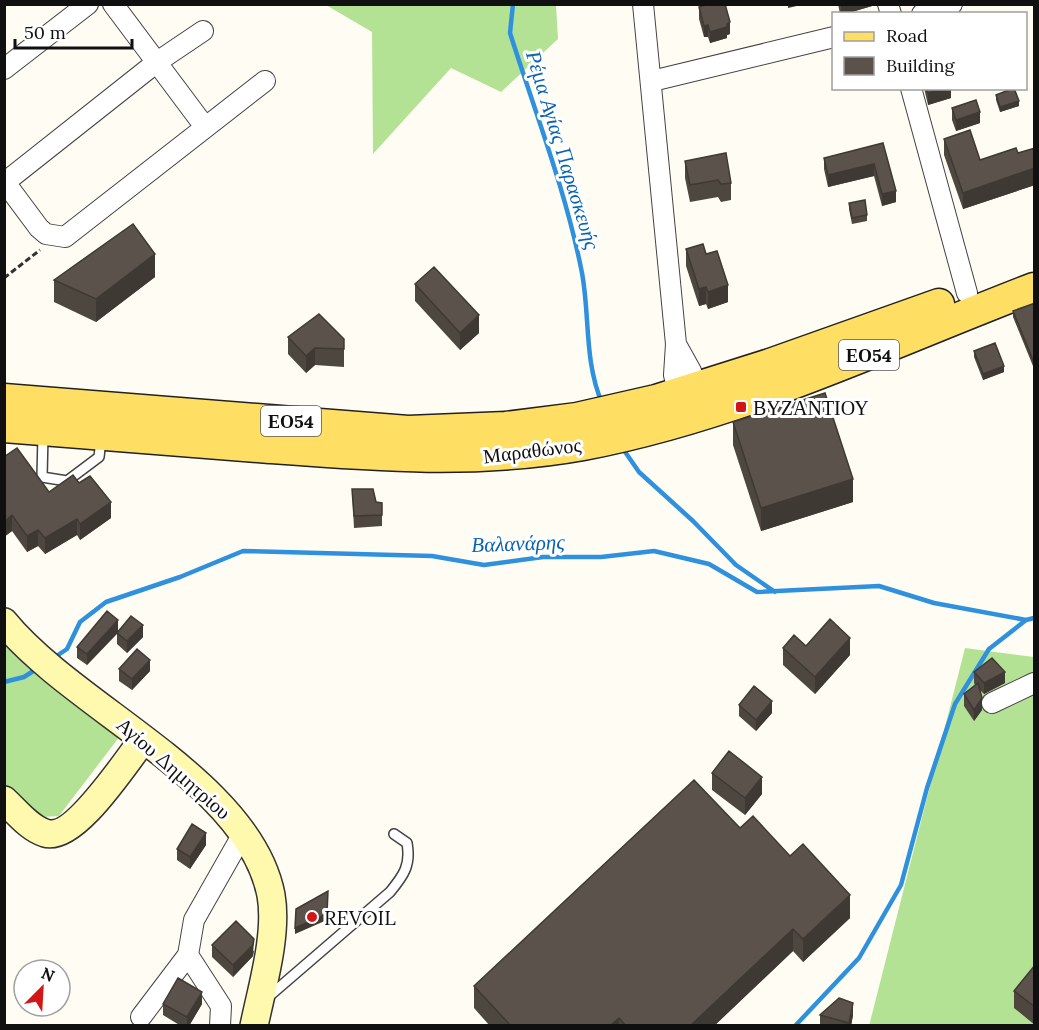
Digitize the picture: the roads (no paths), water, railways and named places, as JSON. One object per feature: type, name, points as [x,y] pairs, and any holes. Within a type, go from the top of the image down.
[{"type":"main road","name":"Μαραθώνος","points":[[690,404],[770,364],[1035,267]]},
{"type":"main road","name":"Μαραθώνος","points":[[4,427],[404,458],[476,457],[592,443],[636,419],[690,404],[798,384],[921,332],[1035,288]]},
{"type":"main road","name":"Μαραθώνος","points":[[4,399],[408,431],[474,429],[577,418],[636,419]]},
{"type":"street","points":[[4,69],[88,4]]},
{"type":"street","points":[[113,4],[205,126]]},
{"type":"street","points":[[643,4],[676,344],[674,375],[690,404]]},
{"type":"street","points":[[928,12],[952,4]]},
{"type":"street","points":[[203,31],[157,62],[5,182],[39,228],[55,237],[73,233],[205,126],[265,81]]},
{"type":"street","points":[[652,81],[832,37]]},
{"type":"street","points":[[913,90],[967,293]]},
{"type":"street","name":"Αγίου Δημητρίου","points":[[4,622],[29,649],[58,674],[213,798],[244,832],[261,865],[271,896],[271,940],[256,1015]]},
{"type":"street","points":[[992,703],[1035,683]]},
{"type":"street","points":[[4,800],[30,824],[45,833],[67,830],[102,794],[143,740]]},
{"type":"street","points":[[141,1017],[188,954],[194,920],[244,832]]},
{"type":"street","points":[[188,954],[221,1006],[220,1026]]},
{"type":"lane","points":[[43,430],[42,477],[67,481],[99,457],[101,434]]},
{"type":"lane","points":[[256,1015],[390,892],[400,879],[410,859],[407,843],[394,834]]},
{"type":"waterway","name":"Ρέμα Αγίας Παρασκευής","points":[[513,4],[510,33],[568,212],[582,273],[592,371],[602,403]]},
{"type":"waterway","name":"Ρέμα Αγίας Παρασκευής","points":[[621,446],[639,472],[693,521],[736,565],[775,592]]},
{"type":"waterway","name":"Βαλανάρης","points":[[52,659],[67,649],[80,622],[106,602],[180,577],[243,551],[432,556],[484,565],[543,557],[601,557],[654,551],[709,564],[757,592],[879,586],[934,603],[1026,620]]},
{"type":"waterway","points":[[795,1026],[859,958],[901,885],[927,788],[955,704],[989,649],[1026,620],[1034,618]]},
{"type":"waterway","name":"Βαλανάρης","points":[[4,682],[24,677],[38,668]]},
{"type":"place","name":"ΒΥΖΑΝΤΙΟΥ","points":[[741,407]]},
{"type":"place","name":"REVOIL","points":[[312,917]]}]
